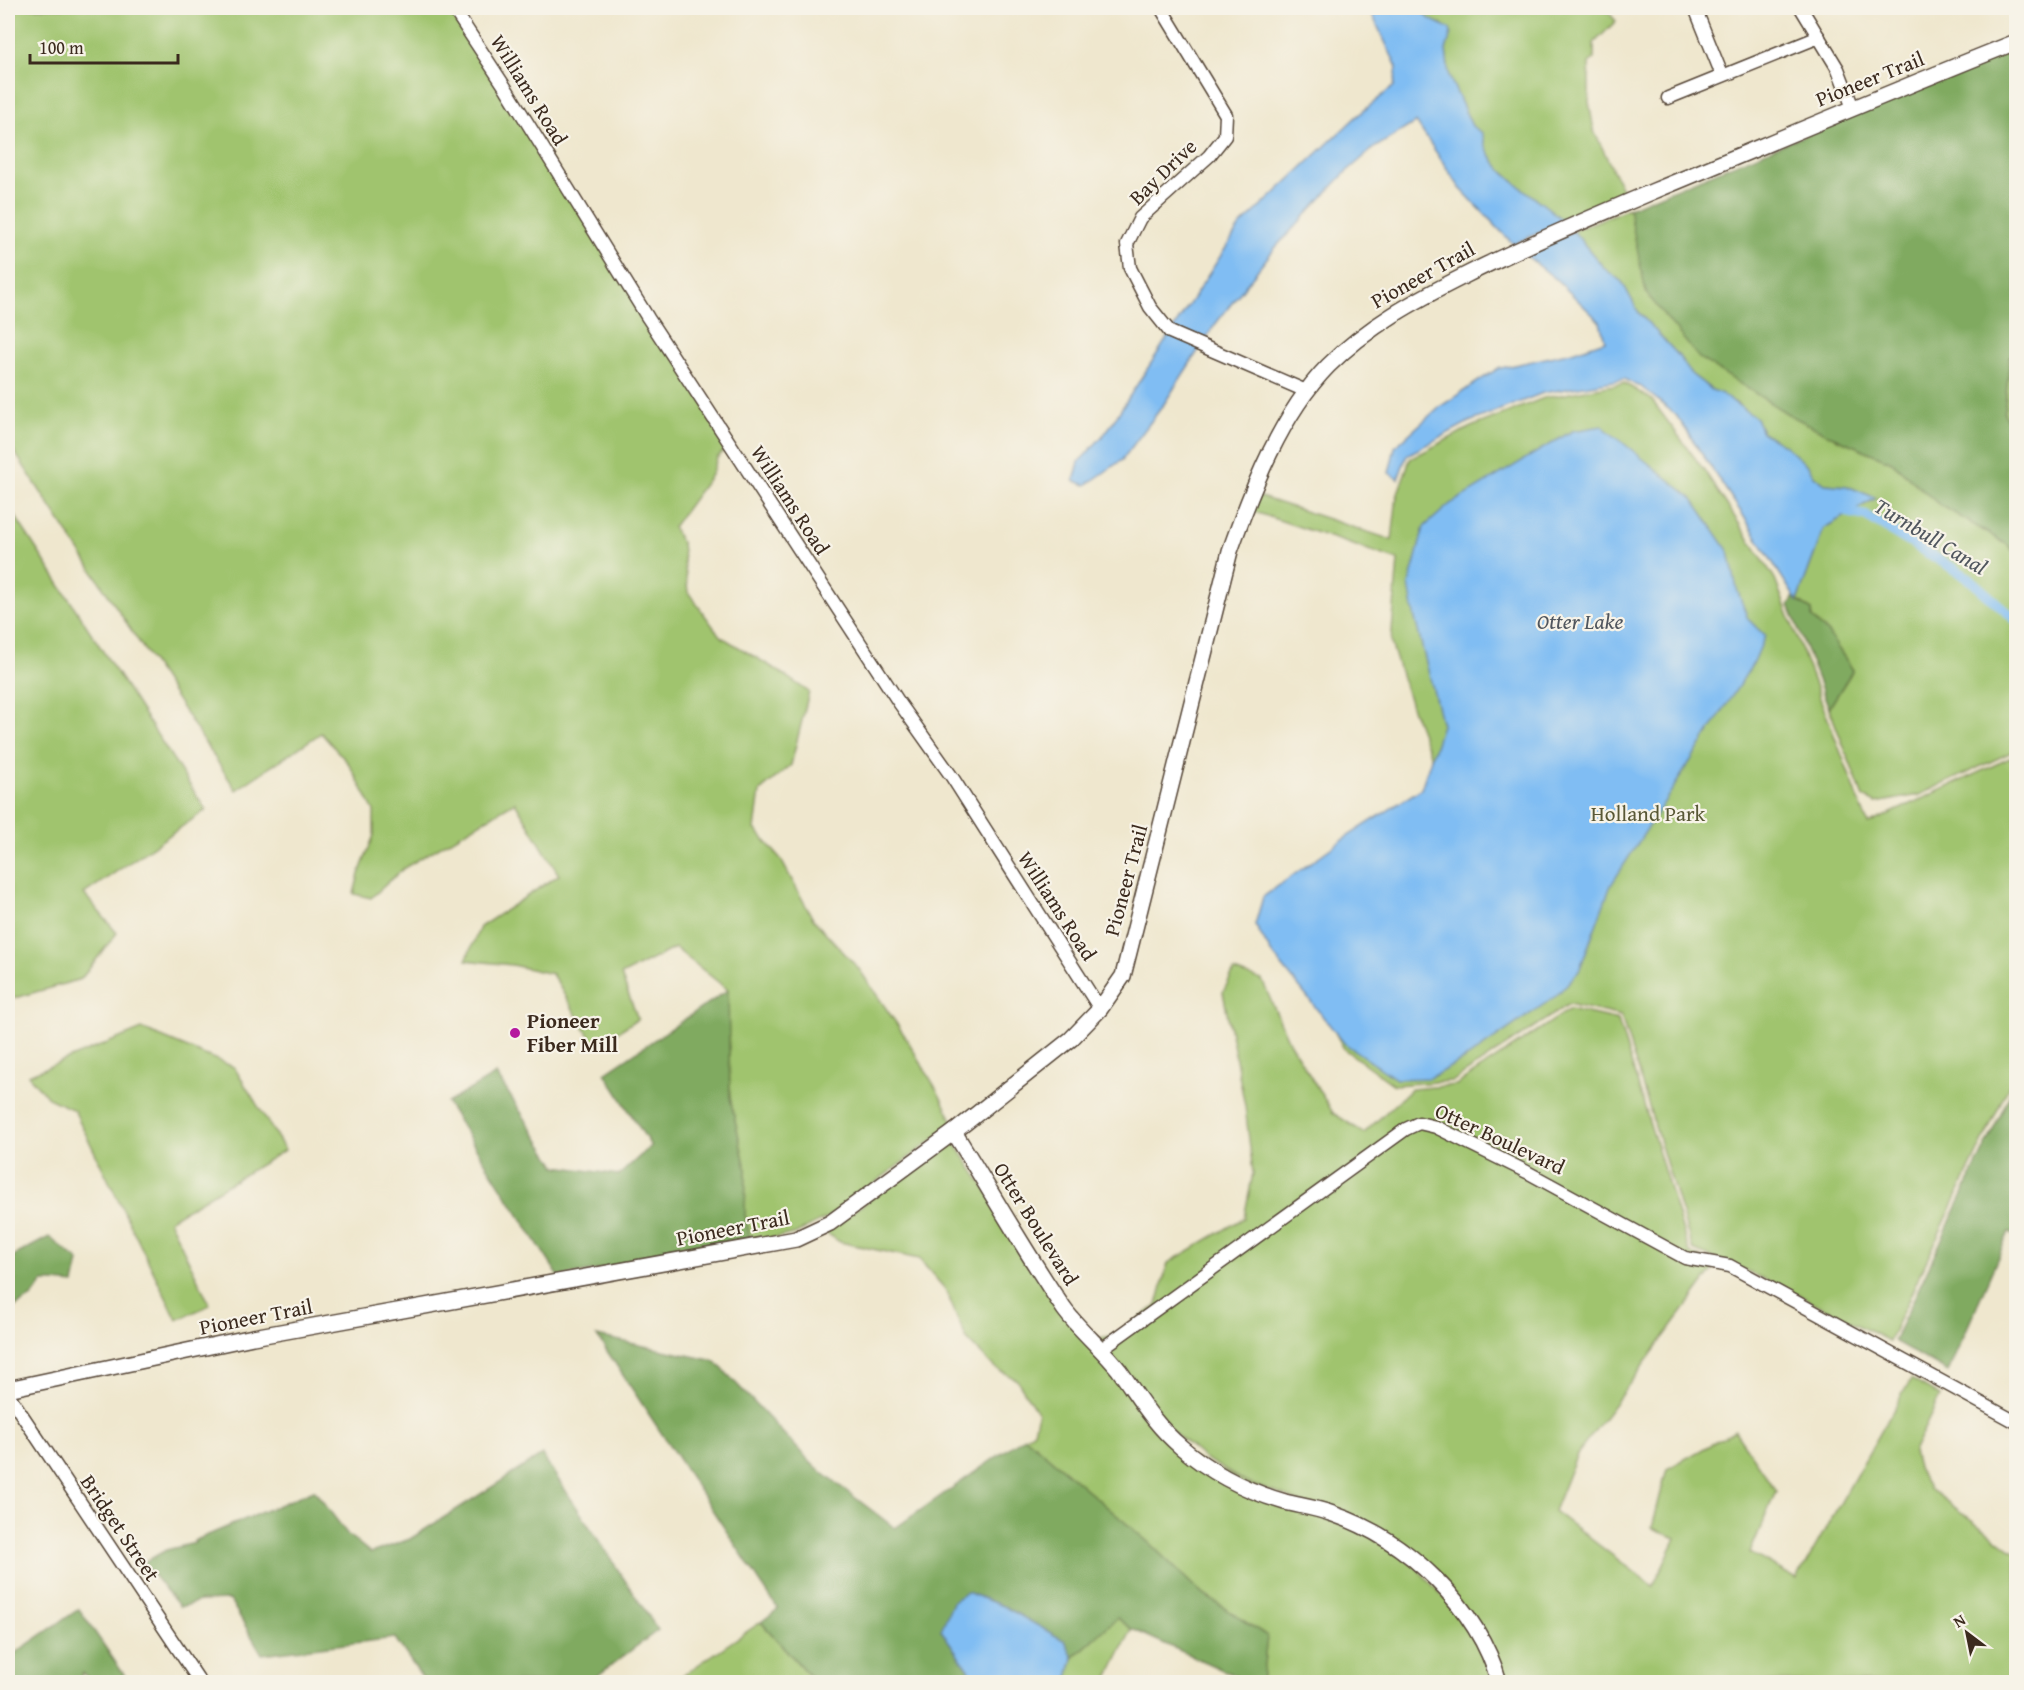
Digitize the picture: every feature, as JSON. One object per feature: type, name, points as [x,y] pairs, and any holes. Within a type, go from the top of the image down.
[{"type":"street","name":"Williams Road","points":[[453,8],[507,90],[648,318],[898,701],[952,777],[1100,1009]]},
{"type":"street","name":"Bay Drive","points":[[1161,8],[1226,115],[1225,136],[1209,156],[1140,218],[1128,244],[1130,268],[1150,307],[1170,332],[1306,391]]},
{"type":"street","points":[[1695,8],[1722,75]]},
{"type":"street","points":[[1801,8],[1838,69],[1853,108]]},
{"type":"street","points":[[1668,98],[1819,37]]},
{"type":"street","name":"Pioneer Trail","points":[[8,1389],[254,1337],[796,1239],[830,1223],[954,1132],[1071,1039],[1100,1009],[1123,976],[1230,551],[1242,516],[1264,468],[1306,391],[1329,365],[1364,334],[1393,313],[1515,250],[2016,42]]},
{"type":"street","name":"Otter Boulevard","points":[[954,1132],[1065,1311],[1100,1350],[1406,1130],[1419,1124],[1436,1127],[1527,1172],[1685,1258],[1730,1266],[2016,1422]]},
{"type":"street","points":[[1100,1350],[1118,1369],[1142,1406],[1158,1425],[1201,1463],[1243,1487],[1287,1502],[1335,1514],[1368,1529],[1391,1542],[1418,1562],[1438,1580],[1470,1622],[1484,1645],[1499,1683]]},
{"type":"street","name":"Bridget Street","points":[[8,1394],[200,1683]]},
{"type":"green space","points":[[8,8],[452,8],[731,444],[717,458],[711,475],[673,527],[682,544],[688,592],[720,636],[809,692],[791,765],[760,791],[755,829],[780,858],[813,919],[859,969],[905,1036],[954,1124],[827,1218],[794,1234],[751,1242],[745,1215],[746,1169],[730,1098],[727,989],[675,948],[621,975],[638,1019],[595,1046],[552,974],[512,965],[466,960],[480,927],[559,875],[515,802],[404,868],[371,898],[354,894],[374,835],[374,811],[349,764],[321,733],[236,790],[8,442]]},
{"type":"green space","points":[[1420,8],[1600,8],[1609,13],[1616,21],[1594,43],[1594,59],[1589,63],[1589,102],[1594,131],[1626,197],[1564,222],[1522,189],[1495,164],[1486,148],[1482,133],[1472,126],[1449,76],[1446,50],[1449,39],[1442,24],[1429,19]]},
{"type":"green space","points":[[2016,48],[2016,347],[2010,357],[2004,413],[2016,436],[2016,554],[2008,545],[1937,503],[1892,462],[1829,435],[1788,414],[1699,358],[1646,293],[1629,208]]},
{"type":"green space","points":[[1629,208],[1638,249],[1829,435],[1892,462],[1937,503],[2008,545],[2016,554],[2016,750],[1919,795],[1876,803],[1863,797],[1829,708],[1853,670],[1827,632],[1812,618],[1812,610],[1797,601],[1824,528],[1876,498],[1847,486],[1825,484],[1784,445],[1762,432],[1756,418],[1691,374],[1678,355],[1639,313],[1622,282],[1605,269],[1573,231]]},
{"type":"green space","points":[[2016,347],[2016,436],[2004,413],[2010,357]]},
{"type":"green space","name":"Holland Park","points":[[1624,383],[1651,399],[1704,470],[1774,577],[1868,824],[2016,755],[2016,1070],[1889,1341],[1779,1285],[1693,1250],[1621,1016],[1569,1004],[1453,1081],[1394,1085],[1344,1049],[1272,914],[1445,793],[1411,706],[1391,643],[1398,560],[1252,511],[1258,496],[1392,540],[1397,496],[1410,459],[1471,427],[1544,398]]},
{"type":"green space","points":[[8,505],[206,810],[84,894],[117,933],[81,979],[8,1000]]},
{"type":"green space","points":[[1794,597],[1812,610],[1812,618],[1827,632],[1853,670],[1829,708],[1789,605]]},
{"type":"green space","points":[[1234,971],[1262,980],[1289,1042],[1333,1113],[1364,1133],[1411,1089],[1456,1085],[1570,1009],[1618,1020],[1689,1251],[1717,1265],[1576,1456],[1554,1511],[1653,1586],[1676,1538],[1652,1528],[1667,1469],[1735,1431],[1776,1491],[1750,1553],[1797,1579],[1911,1379],[1940,1396],[1913,1452],[1917,1468],[1929,1488],[2016,1553],[2016,1682],[1504,1682],[1420,1558],[1288,1497],[1245,1482],[1204,1458],[1162,1422],[1098,1339],[1115,1336],[1157,1305],[1168,1263],[1244,1218],[1253,1173],[1245,1106],[1223,992]]},
{"type":"green space","points":[[728,990],[730,1098],[746,1169],[745,1215],[751,1242],[559,1277],[447,1103],[496,1074],[556,1166],[619,1175],[651,1146],[605,1073]]},
{"type":"green space","points":[[142,1029],[234,1067],[285,1150],[169,1220],[210,1305],[177,1320],[74,1110],[48,1098],[28,1075]]},
{"type":"green space","points":[[2016,1081],[2016,1237],[2009,1232],[1948,1372],[1894,1341]]},
{"type":"green space","points":[[953,1140],[1092,1349],[1178,1451],[1310,1512],[1366,1534],[1415,1566],[1454,1608],[1479,1647],[1494,1682],[1262,1682],[1267,1636],[1201,1593],[1148,1542],[1025,1437],[1034,1431],[1038,1413],[1017,1380],[994,1367],[966,1338],[945,1289],[919,1259],[840,1242],[825,1232]]},
{"type":"green space","points":[[49,1237],[79,1261],[74,1284],[43,1282],[32,1297],[8,1311],[8,1259]]},
{"type":"green space","points":[[597,1336],[715,1361],[815,1467],[895,1528],[1025,1437],[1148,1542],[1201,1593],[1267,1636],[1262,1682],[1234,1682],[1236,1676],[1132,1629],[1117,1618],[1073,1658],[1065,1641],[1005,1607],[967,1592],[941,1630],[977,1682],[815,1682],[761,1622],[778,1609]]},
{"type":"green space","points":[[542,1455],[658,1630],[589,1682],[425,1682],[395,1638],[262,1654],[230,1600],[200,1601],[180,1607],[143,1563],[166,1550],[195,1543],[194,1541],[314,1490],[348,1535],[371,1553],[410,1539]]},
{"type":"green space","points":[[79,1609],[129,1682],[91,1682],[83,1673],[78,1682],[8,1682],[8,1658]]},
{"type":"green space","points":[[1117,1618],[1132,1629],[1106,1682],[1067,1682],[1073,1658]]},
{"type":"green space","points":[[761,1622],[815,1682],[673,1682]]},
{"type":"water","points":[[1369,8],[1420,8],[1429,19],[1450,29],[1446,50],[1449,76],[1472,126],[1482,133],[1494,161],[1504,173],[1564,222],[1513,244],[1460,188],[1416,122],[1374,148],[1345,173],[1274,249],[1214,326],[1164,404],[1122,460],[1086,485],[1074,481],[1079,462],[1107,431],[1240,226],[1356,117],[1394,86],[1397,67]]},
{"type":"water","points":[[1573,231],[1605,269],[1622,282],[1639,313],[1678,355],[1691,374],[1756,418],[1762,432],[1784,445],[1825,484],[1847,486],[1876,498],[1824,528],[1797,601],[1676,415],[1640,386],[1625,379],[1543,393],[1469,422],[1407,455],[1398,479],[1389,473],[1395,447],[1438,408],[1497,369],[1572,352],[1605,341],[1600,322],[1557,280],[1523,253]]},
{"type":"water","name":"Otter Lake","points":[[1602,426],[1693,499],[1729,552],[1737,589],[1748,619],[1765,636],[1754,662],[1611,885],[1579,971],[1556,996],[1468,1057],[1430,1078],[1396,1079],[1344,1043],[1271,952],[1255,925],[1263,897],[1342,840],[1421,789],[1442,725],[1414,615],[1409,584],[1424,527],[1450,504],[1572,431]]},
{"type":"water","points":[[967,1592],[1005,1607],[1065,1641],[1073,1658],[1067,1682],[977,1682],[941,1630],[954,1600]]},
{"type":"waterway","name":"Turnbull Canal","points":[[1838,510],[1866,516],[1966,576],[2016,620]]},
{"type":"place","name":"Pioneer Fiber Mill","points":[[515,1033]]}]
